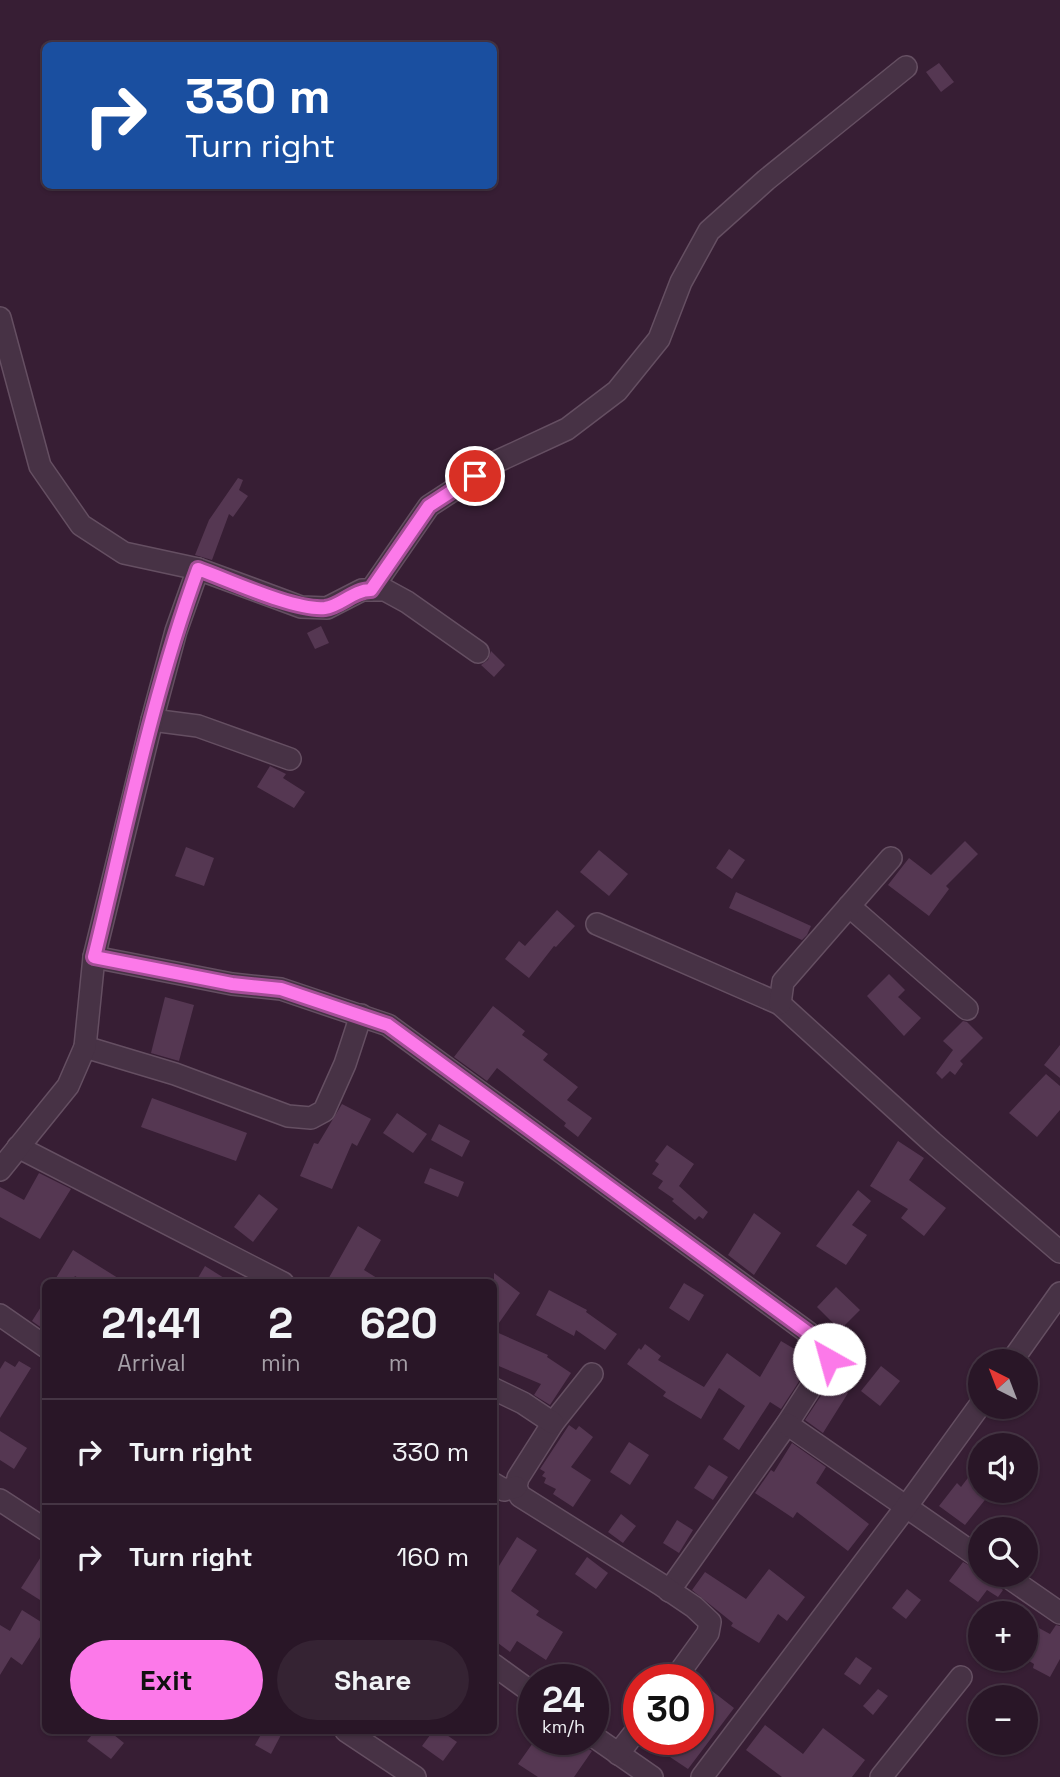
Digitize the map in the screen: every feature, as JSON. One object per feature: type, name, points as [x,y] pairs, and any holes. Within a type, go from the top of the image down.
[{"type":"street","points":[[371,590],[429,506],[498,461],[567,429],[617,391],[659,339],[681,282],[709,231],[766,180],[906,67]]},
{"type":"street","points":[[0,318],[40,466],[81,525],[124,553],[198,569],[301,607],[327,608],[362,590],[385,590],[407,601],[478,652]]},
{"type":"street","points":[[0,1170],[68,1086],[85,1046],[94,957],[152,720],[176,631],[198,569]]},
{"type":"street","points":[[152,720],[198,726],[290,759]]},
{"type":"street","points":[[780,1004],[783,982],[891,858]]},
{"type":"street","points":[[849,906],[967,1009]]},
{"type":"street","points":[[597,924],[780,1004],[932,1142],[1060,1252]]},
{"type":"street","points":[[94,957],[232,984],[281,989],[388,1025],[825,1345],[830,1351],[829,1359],[788,1424],[669,1591]]},
{"type":"street","points":[[85,1046],[175,1074],[288,1116],[311,1118],[324,1111],[345,1064],[361,1015]]},
{"type":"street","points":[[18,1147],[276,1279]]},
{"type":"street","points":[[1020,1349],[1060,1293]]},
{"type":"street","points":[[0,1315],[42,1344]]},
{"type":"street","points":[[592,1374],[554,1423],[518,1479],[516,1487],[520,1496],[694,1607],[710,1622],[708,1633],[686,1664]]},
{"type":"street","points":[[497,1390],[554,1423]]},
{"type":"street","points":[[702,1777],[970,1419]]},
{"type":"street","points":[[788,1424],[968,1550]]},
{"type":"street","points":[[497,1486],[504,1490],[516,1487]]},
{"type":"street","points":[[0,1500],[42,1527]]},
{"type":"street","points":[[1022,1587],[1060,1613]]},
{"type":"street","points":[[497,1667],[518,1682]]},
{"type":"street","points":[[881,1777],[961,1677]]},
{"type":"street","points":[[350,1734],[415,1777]]},
{"type":"street","points":[[609,1748],[652,1777]]},
{"type":"street","points":[[618,1754],[623,1748]]},
{"type":"building","points":[[939,63],[954,82],[941,92],[926,72]]},
{"type":"building","points":[[238,478],[243,480],[239,490],[248,496],[233,517],[229,514],[212,560],[195,555],[209,520]]},
{"type":"building","points":[[321,626],[329,643],[315,649],[307,633]]},
{"type":"building","points":[[491,651],[505,665],[494,677],[481,665],[488,660]]},
{"type":"building","points":[[270,766],[286,774],[283,778],[305,792],[294,808],[257,787]]},
{"type":"building","points":[[965,841],[978,854],[946,886],[949,889],[929,916],[888,885],[909,858],[931,875]]},
{"type":"building","points":[[186,847],[214,858],[204,886],[175,876]]},
{"type":"building","points":[[729,849],[745,860],[732,879],[716,868]]},
{"type":"building","points":[[599,850],[628,874],[609,896],[580,872]]},
{"type":"building","points":[[736,892],[811,926],[807,935],[802,940],[729,908]]},
{"type":"building","points":[[557,910],[575,926],[556,947],[554,946],[529,978],[505,959],[519,941],[525,946]]},
{"type":"building","points":[[889,974],[905,990],[898,997],[921,1018],[904,1036],[867,996]]},
{"type":"building","points":[[165,997],[194,1005],[179,1061],[151,1053]]},
{"type":"building","points":[[493,1006],[525,1031],[522,1035],[548,1054],[543,1060],[578,1087],[567,1100],[592,1118],[578,1137],[564,1126],[566,1123],[497,1068],[487,1081],[454,1057]]},
{"type":"building","points":[[963,1021],[983,1038],[960,1061],[963,1064],[955,1075],[950,1071],[942,1079],[936,1073],[953,1050],[943,1041]]},
{"type":"building","points":[[1060,1045],[1060,1078],[1044,1065]]},
{"type":"building","points":[[1046,1074],[1060,1086],[1060,1110],[1037,1137],[1009,1113]]},
{"type":"building","points":[[152,1098],[247,1133],[236,1161],[141,1127]]},
{"type":"building","points":[[342,1104],[371,1119],[357,1146],[352,1143],[332,1189],[300,1176],[314,1143],[318,1144]]},
{"type":"building","points":[[397,1113],[427,1134],[413,1153],[383,1133]]},
{"type":"building","points":[[439,1124],[470,1141],[462,1157],[431,1140]]},
{"type":"building","points":[[898,1141],[924,1158],[909,1180],[946,1208],[924,1236],[901,1218],[908,1209],[870,1186]]},
{"type":"building","points":[[667,1145],[694,1164],[679,1186],[708,1212],[703,1219],[699,1216],[695,1220],[672,1201],[674,1199],[658,1188],[663,1181],[652,1174],[659,1164],[655,1161]]},
{"type":"building","points":[[430,1168],[464,1182],[458,1197],[424,1183]]},
{"type":"building","points":[[39,1173],[71,1189],[40,1239],[0,1217],[0,1187],[24,1200]]},
{"type":"building","points":[[858,1190],[871,1201],[852,1225],[867,1235],[846,1265],[816,1246]]},
{"type":"building","points":[[259,1194],[278,1209],[253,1242],[234,1227]]},
{"type":"building","points":[[754,1213],[781,1233],[754,1275],[728,1255]]},
{"type":"building","points":[[358,1226],[381,1240],[364,1270],[379,1279],[328,1279]]},
{"type":"building","points":[[73,1250],[120,1279],[80,1279],[75,1276],[73,1279],[55,1279]]},
{"type":"building","points":[[205,1266],[226,1279],[197,1279]]},
{"type":"building","points":[[494,1273],[520,1293],[497,1326],[497,1279],[494,1279]]},
{"type":"building","points":[[684,1283],[704,1295],[689,1321],[669,1308]]},
{"type":"building","points":[[836,1287],[860,1310],[840,1330],[817,1307]]},
{"type":"building","points":[[549,1290],[587,1310],[586,1312],[617,1334],[605,1350],[576,1330],[574,1336],[536,1315]]},
{"type":"building","points":[[42,1305],[42,1328],[32,1321]]},
{"type":"building","points":[[497,1332],[548,1355],[547,1357],[571,1373],[550,1405],[534,1395],[541,1384],[497,1365]]},
{"type":"building","points":[[781,1341],[813,1360],[781,1409],[770,1402],[739,1450],[723,1439],[745,1406],[719,1388],[701,1419],[663,1396],[666,1392],[627,1364],[645,1344],[661,1356],[658,1360],[704,1387],[727,1353],[760,1377]]},
{"type":"building","points":[[5,1361],[15,1367],[19,1361],[31,1368],[0,1418],[0,1369]]},
{"type":"building","points":[[881,1366],[900,1381],[880,1406],[861,1391]]},
{"type":"building","points":[[830,1382],[848,1393],[823,1433],[805,1420]]},
{"type":"building","points":[[569,1425],[576,1430],[579,1426],[593,1437],[571,1467],[591,1480],[573,1507],[553,1494],[556,1489],[544,1483],[546,1478],[542,1476],[545,1472],[540,1469]]},
{"type":"building","points":[[0,1431],[27,1448],[14,1469],[0,1460]]},
{"type":"building","points":[[629,1442],[649,1455],[630,1485],[610,1472]]},
{"type":"building","points":[[792,1443],[826,1467],[816,1483],[869,1524],[848,1551],[797,1512],[793,1518],[755,1493],[771,1470],[774,1472]]},
{"type":"building","points":[[709,1465],[728,1477],[713,1500],[694,1488]]},
{"type":"building","points":[[968,1478],[968,1503],[982,1503],[971,1517],[968,1517],[965,1525],[939,1506],[957,1483],[961,1487]]},
{"type":"building","points":[[621,1514],[636,1526],[623,1543],[608,1532]]},
{"type":"building","points":[[677,1520],[693,1530],[679,1553],[663,1543]]},
{"type":"building","points":[[517,1537],[537,1550],[511,1591],[539,1611],[536,1615],[563,1632],[546,1660],[517,1641],[510,1652],[497,1642],[497,1569]]},
{"type":"building","points":[[42,1555],[42,1597],[40,1600],[21,1588]]},
{"type":"building","points":[[587,1557],[608,1573],[596,1589],[575,1574]]},
{"type":"building","points":[[963,1562],[968,1565],[968,1587],[1000,1587],[1003,1590],[998,1597],[987,1590],[977,1601],[949,1581]]},
{"type":"building","points":[[769,1569],[805,1597],[787,1621],[778,1614],[759,1643],[731,1626],[733,1623],[692,1590],[705,1572],[746,1599]]},
{"type":"building","points":[[907,1589],[921,1600],[906,1619],[892,1608]]},
{"type":"building","points":[[22,1610],[42,1622],[42,1634],[22,1665],[11,1657],[0,1675],[0,1625],[10,1631]]},
{"type":"building","points":[[1056,1625],[1060,1626],[1060,1659],[1050,1677],[1038,1671],[1038,1628],[1050,1634]]},
{"type":"building","points":[[856,1657],[872,1668],[860,1685],[844,1674]]},
{"type":"building","points":[[878,1689],[888,1696],[873,1715],[863,1706]]},
{"type":"building","points":[[714,1692],[734,1708],[714,1735]]},
{"type":"building","points":[[765,1725],[803,1754],[823,1728],[865,1760],[852,1777],[782,1777],[746,1750]]},
{"type":"building","points":[[93,1734],[113,1734],[124,1743],[111,1759],[87,1741]]},
{"type":"building","points":[[261,1734],[281,1734],[271,1754],[255,1745]]},
{"type":"building","points":[[431,1734],[445,1734],[457,1742],[443,1761],[422,1746]]},
{"type":"building","points":[[524,1755],[589,1755],[574,1777],[538,1777],[518,1764]]},
{"type":"building","points":[[667,1755],[699,1755],[688,1769]]},
{"type":"route","points":[[475,476],[429,506],[371,590],[362,590],[327,608],[301,607],[198,569],[176,631],[158,698],[94,957],[232,984],[281,989],[388,1025],[825,1345],[830,1351],[829,1359]]}]
